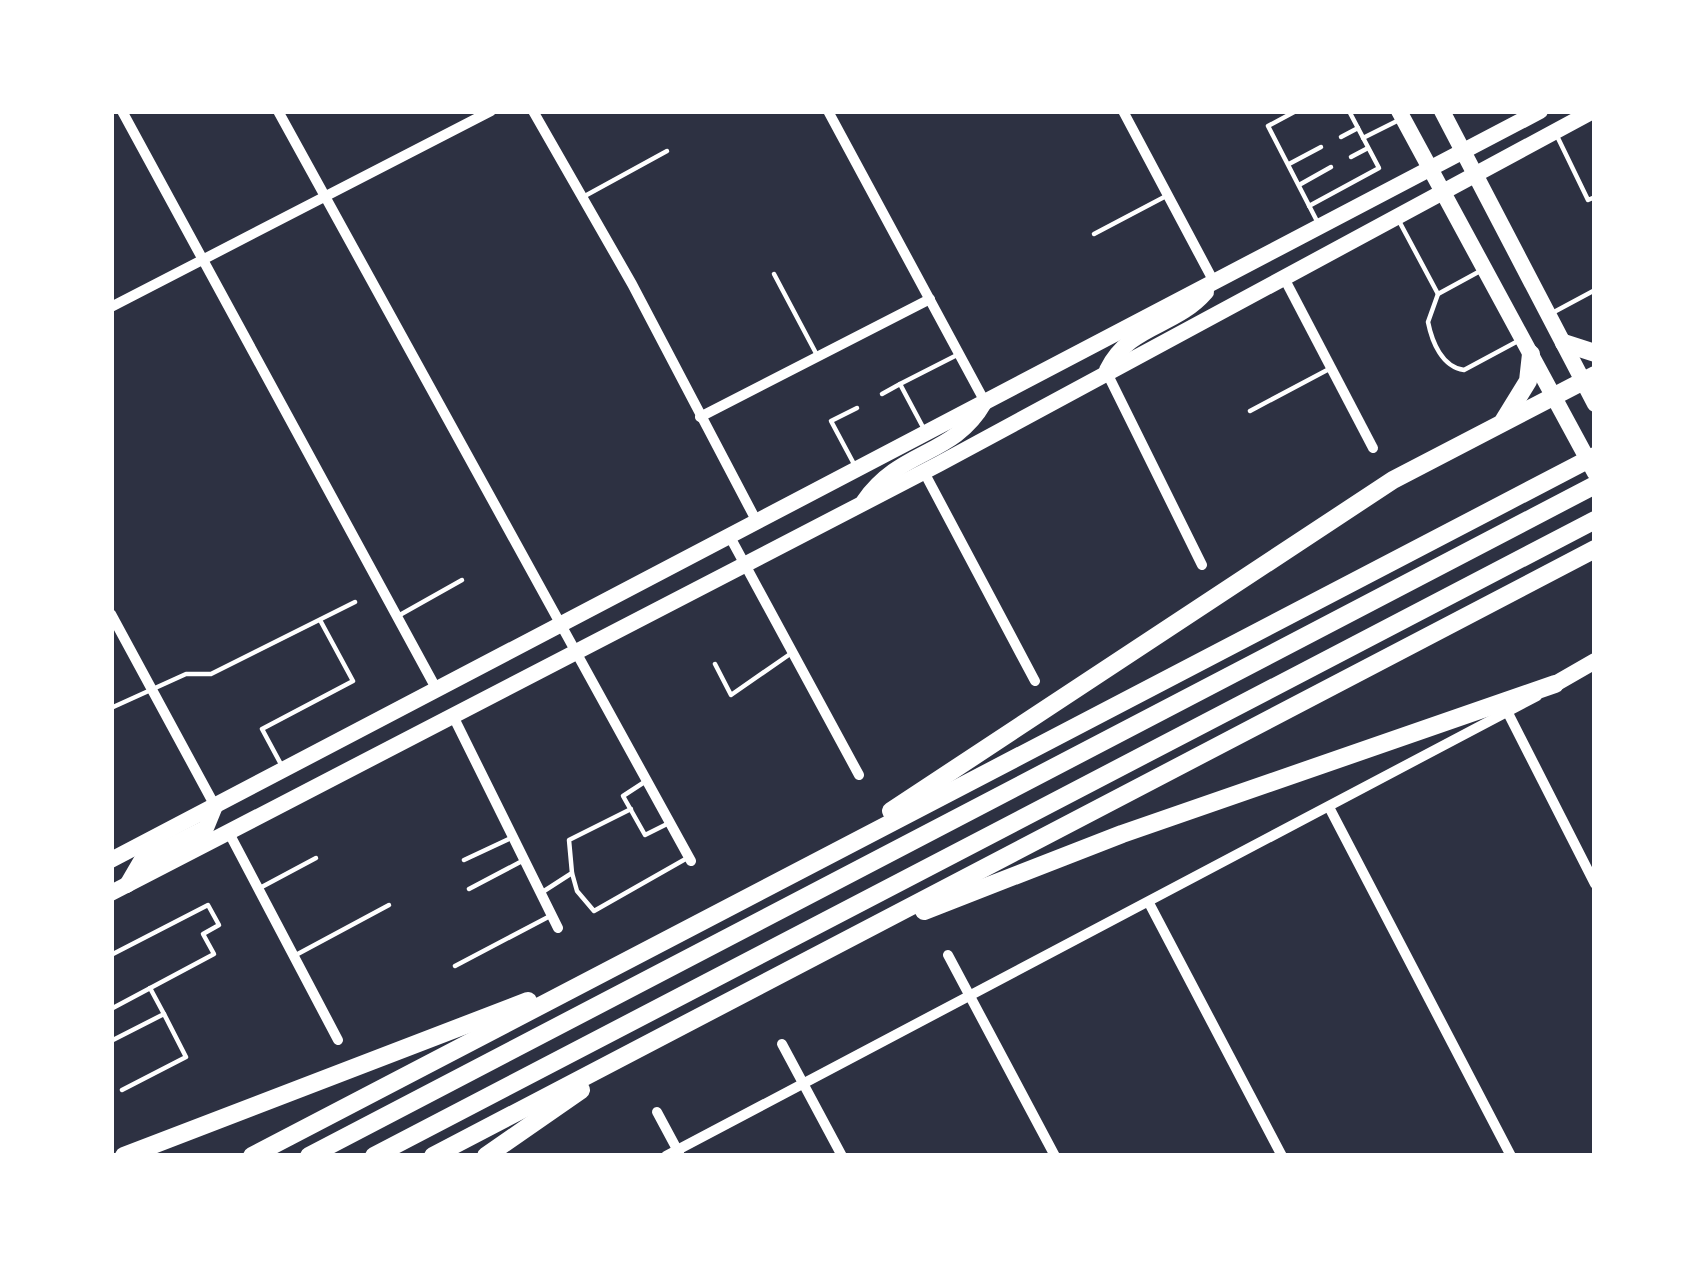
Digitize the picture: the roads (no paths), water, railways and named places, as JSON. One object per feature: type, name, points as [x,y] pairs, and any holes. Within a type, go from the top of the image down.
[{"type":"highway","points":[[1564,343],[1595,353]]},
{"type":"highway","points":[[1499,426],[1520,402],[1527,346]]},
{"type":"highway","points":[[796,872],[1393,480],[1589,378]]},
{"type":"highway","points":[[252,1156],[1595,456]]},
{"type":"highway","points":[[309,1156],[1595,485]]},
{"type":"highway","points":[[374,1156],[1595,520]]},
{"type":"highway","points":[[433,1156],[1595,549]]},
{"type":"highway","points":[[836,946],[1122,834],[1555,684]]},
{"type":"highway","points":[[124,1156],[610,969]]},
{"type":"highway","points":[[486,1156],[646,1045]]},
{"type":"main road","points":[[1442,111],[1564,343],[1589,378],[1595,404]]},
{"type":"main road","points":[[111,860],[1540,111]]},
{"type":"main road","points":[[119,889],[924,472],[1593,111]]},
{"type":"main road","points":[[1401,115],[1595,473]]},
{"type":"main road","points":[[1106,370],[1119,345],[1193,307],[1214,282]]},
{"type":"main road","points":[[864,502],[883,474],[969,429],[985,402]]},
{"type":"main road","points":[[1555,684],[1595,661]]},
{"type":"main road","points":[[119,889],[140,861],[206,828],[215,806]]},
{"type":"street","points":[[122,111],[437,690]]},
{"type":"street","points":[[278,111],[690,859]]},
{"type":"street","points":[[533,111],[758,522]]},
{"type":"street","points":[[828,111],[985,402]]},
{"type":"street","points":[[111,307],[485,112]]},
{"type":"street","points":[[1127,112],[1214,282]]},
{"type":"street","points":[[1283,277],[1373,448]]},
{"type":"street","points":[[700,417],[930,299]]},
{"type":"street","points":[[1106,370],[1202,565]]},
{"type":"street","points":[[924,472],[1035,681]]},
{"type":"street","points":[[730,537],[859,776]]},
{"type":"street","points":[[111,614],[215,806]]},
{"type":"street","points":[[657,1112],[675,1154],[1508,715],[1555,684]]},
{"type":"street","points":[[1508,715],[1595,884]]},
{"type":"street","points":[[453,716],[558,928]]},
{"type":"street","points":[[1330,808],[1511,1156]]},
{"type":"street","points":[[229,833],[338,1040]]},
{"type":"street","points":[[1149,903],[1282,1156]]},
{"type":"street","points":[[948,955],[1055,1156]]},
{"type":"street","points":[[782,1044],[842,1156]]},
{"type":"lane","points":[[1296,111],[1268,126],[1321,228]]},
{"type":"lane","points":[[1349,111],[1390,191]]},
{"type":"lane","points":[[1363,138],[1401,115]]},
{"type":"lane","points":[[1341,136],[1358,128]]},
{"type":"lane","points":[[1555,132],[1588,200],[1595,197]]},
{"type":"lane","points":[[1288,165],[1321,147]]},
{"type":"lane","points":[[1351,157],[1368,148]]},
{"type":"lane","points":[[583,197],[667,151]]},
{"type":"lane","points":[[1299,185],[1331,167]]},
{"type":"lane","points":[[1309,206],[1378,168]]},
{"type":"lane","points":[[1094,234],[1168,195]]},
{"type":"lane","points":[[1396,216],[1438,294]]},
{"type":"lane","points":[[1484,269],[1438,294],[1428,322],[1441,356],[1455,369],[1465,370],[1527,346]]},
{"type":"lane","points":[[774,274],[818,357]]},
{"type":"lane","points":[[1549,314],[1595,290]]},
{"type":"lane","points":[[882,394],[960,354]]},
{"type":"lane","points":[[1250,411],[1331,368]]},
{"type":"lane","points":[[900,384],[927,433]]},
{"type":"lane","points":[[857,408],[832,421],[857,470]]},
{"type":"lane","points":[[398,616],[462,580]]},
{"type":"lane","points":[[111,708],[186,674],[211,674],[355,602]]},
{"type":"lane","points":[[285,771],[262,729],[353,681],[320,620]]},
{"type":"lane","points":[[715,664],[731,695],[793,652]]},
{"type":"lane","points":[[646,781],[623,796],[646,835],[670,823]]},
{"type":"lane","points":[[631,809],[569,840],[577,891],[594,911],[690,859]]},
{"type":"lane","points":[[464,860],[513,837]]},
{"type":"lane","points":[[258,889],[316,858]]},
{"type":"lane","points":[[469,889],[524,860]]},
{"type":"lane","points":[[541,893],[572,873]]},
{"type":"lane","points":[[111,956],[208,905],[219,925],[203,934],[214,954],[111,1009]]},
{"type":"lane","points":[[294,956],[389,905]]},
{"type":"lane","points":[[455,966],[552,915]]},
{"type":"lane","points":[[122,1090],[186,1057],[150,988]]},
{"type":"lane","points":[[111,1041],[164,1014]]}]
